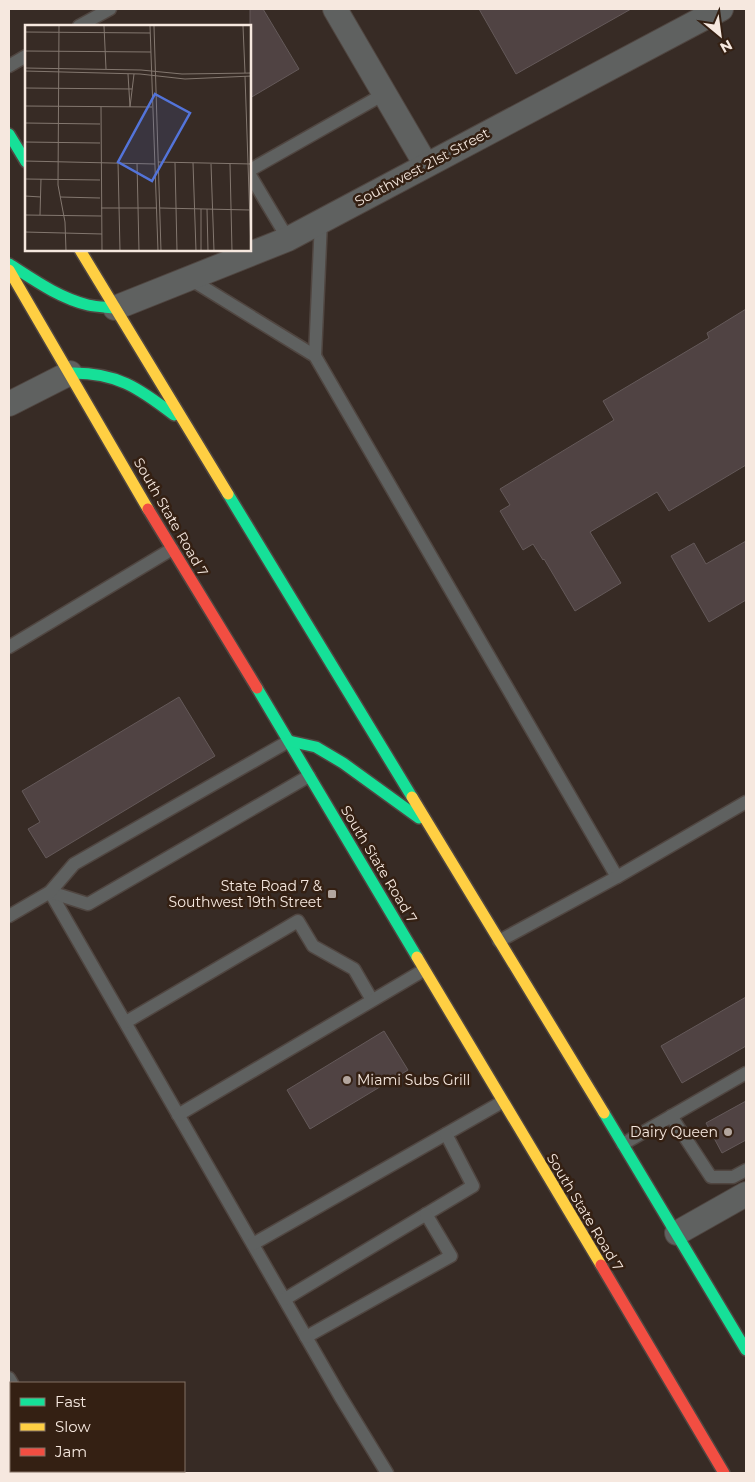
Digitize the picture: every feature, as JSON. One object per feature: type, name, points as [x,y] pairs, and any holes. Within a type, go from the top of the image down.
[{"type":"main road","points":[[9,134],[25,160]]},
{"type":"main road","points":[[81,251],[677,1233],[746,1350]]},
{"type":"main road","points":[[9,264],[42,285],[66,296],[88,305],[115,308]]},
{"type":"main road","name":"South State Road 7","points":[[9,270],[172,549],[310,776],[724,1473]]},
{"type":"main road","points":[[70,373],[97,374],[122,380],[148,394],[185,423]]},
{"type":"main road","points":[[289,741],[316,747],[342,762],[428,824]]},
{"type":"street","points":[[335,9],[426,166]]},
{"type":"street","name":"Southwest 21st Street","points":[[115,308],[288,239],[721,9]]},
{"type":"street","points":[[9,404],[70,373]]},
{"type":"street","points":[[677,1233],[746,1194]]},
{"type":"lane","points":[[81,25],[110,9]]},
{"type":"lane","points":[[9,66],[25,57]]},
{"type":"lane","points":[[251,169],[384,94]]},
{"type":"lane","points":[[251,177],[288,239]]},
{"type":"lane","points":[[315,356],[321,221]]},
{"type":"lane","points":[[190,279],[315,356],[617,877]]},
{"type":"lane","points":[[9,646],[172,549]]},
{"type":"lane","points":[[9,916],[50,892],[74,864],[289,741]]},
{"type":"lane","points":[[50,892],[88,904],[310,776]]},
{"type":"lane","points":[[499,941],[617,877],[746,802]]},
{"type":"lane","points":[[50,892],[306,1337],[387,1473]]},
{"type":"lane","points":[[126,1022],[298,921],[313,946],[354,969],[372,1000]]},
{"type":"lane","points":[[178,1115],[424,970]]},
{"type":"lane","points":[[623,1144],[746,1073]]},
{"type":"lane","points":[[253,1244],[502,1102]]},
{"type":"lane","points":[[671,1116],[711,1177],[733,1178],[746,1170]]},
{"type":"lane","points":[[284,1299],[473,1186],[446,1134]]},
{"type":"lane","points":[[306,1337],[450,1256],[426,1214]]},
{"type":"building","points":[[250,9],[263,9],[299,69],[251,97],[251,25]]},
{"type":"building","points":[[479,9],[631,9],[516,74]]},
{"type":"building","points":[[746,309],[746,465],[669,511],[657,492],[590,532],[621,583],[575,611],[533,544],[523,550],[500,511],[510,505],[500,489],[614,420],[603,401],[709,338],[707,333]]},
{"type":"building","points":[[746,541],[746,600],[709,622],[671,556],[694,543],[706,564]]},
{"type":"building","points":[[179,697],[215,756],[46,858],[28,829],[40,822],[22,791]]},
{"type":"building","points":[[746,997],[746,1046],[682,1083],[661,1046]]},
{"type":"building","name":"Miami Subs Grill","points":[[384,1031],[408,1070],[310,1129],[287,1090]]},
{"type":"building","name":"Dairy Queen","points":[[746,1101],[746,1140],[722,1153],[706,1123]]},
{"type":"traffic: fast","points":[[9,134],[25,160]]},
{"type":"traffic: fast","points":[[9,264],[67,298],[88,305],[115,308]]},
{"type":"traffic: fast","points":[[70,373],[101,375],[114,379],[138,390],[174,415]]},
{"type":"traffic: fast","points":[[228,494],[412,797]]},
{"type":"traffic: fast","points":[[257,688],[417,957]]},
{"type":"traffic: fast","points":[[289,741],[316,747],[343,763],[419,818]]},
{"type":"traffic: fast","points":[[604,1113],[746,1350]]},
{"type":"traffic: slow","points":[[81,251],[228,494]]},
{"type":"traffic: slow","points":[[9,270],[148,509]]},
{"type":"traffic: slow","points":[[412,797],[604,1113]]},
{"type":"traffic: slow","points":[[417,957],[601,1265]]},
{"type":"traffic: jam","points":[[148,509],[257,688]]},
{"type":"traffic: jam","points":[[601,1265],[724,1473]]},
{"type":"place","name":"State Road 7 & Southwest 19th Street","points":[[332,894]]},
{"type":"place","name":"Miami Subs Grill","points":[[347,1080]]},
{"type":"place","name":"Dairy Queen","points":[[728,1132]]}]
